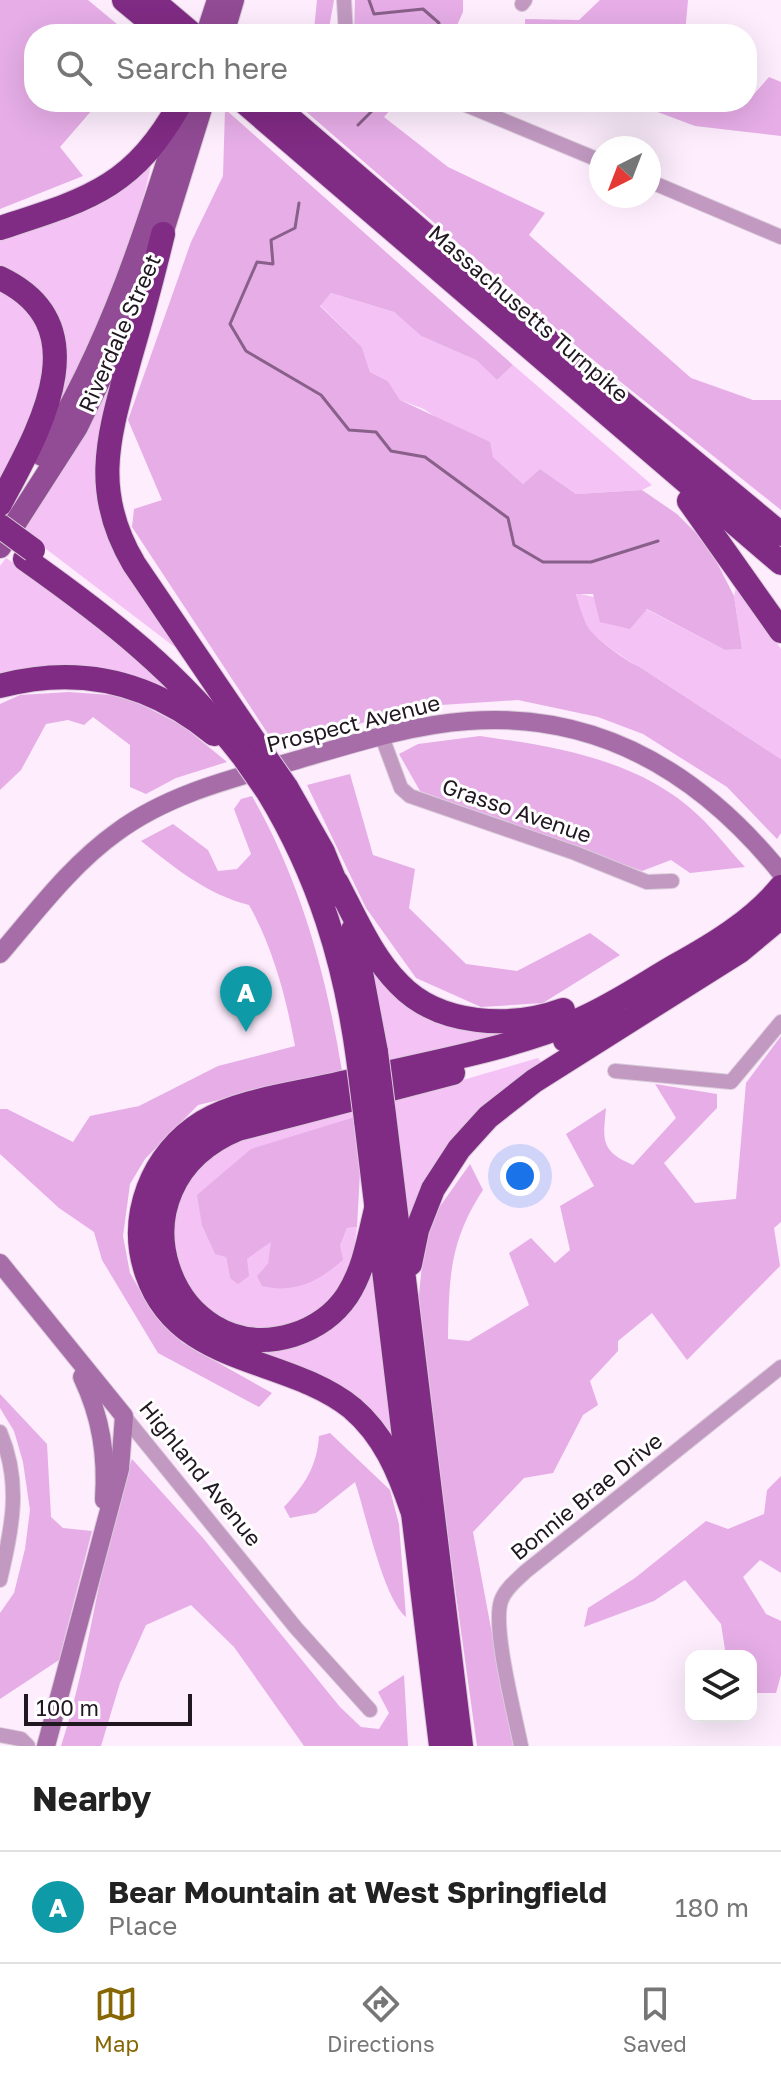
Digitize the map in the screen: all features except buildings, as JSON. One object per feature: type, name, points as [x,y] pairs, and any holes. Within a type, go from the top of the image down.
[{"type":"highway","points":[[124,0],[171,24]]},
{"type":"highway","points":[[152,0],[178,24]]},
{"type":"highway","points":[[0,228],[72,203],[117,182],[151,150],[177,112]]},
{"type":"highway","name":"Massachusetts Turnpike","points":[[256,112],[781,563]]},
{"type":"highway","name":"Massachusetts Turnpike","points":[[283,112],[781,534]]},
{"type":"highway","points":[[163,234],[109,437],[108,499],[114,522],[129,555],[242,723],[248,754]]},
{"type":"highway","points":[[0,278],[20,290],[38,310],[51,336],[56,363],[51,397],[41,424],[0,504]]},
{"type":"highway","points":[[657,457],[723,544],[781,631]]},
{"type":"highway","points":[[719,483],[781,526]]},
{"type":"highway","points":[[0,526],[29,554],[150,652],[248,754],[337,883],[392,977],[413,997],[432,1007],[466,1017],[506,1021],[546,1016],[574,1006],[618,1013]]},
{"type":"highway","points":[[0,541],[29,554],[175,655],[242,723]]},
{"type":"highway","points":[[0,686],[60,676],[123,683],[175,705],[248,754]]},
{"type":"highway","points":[[271,786],[328,916],[367,1055]]},
{"type":"highway","points":[[775,915],[781,875]]},
{"type":"highway","points":[[337,883],[359,954],[375,1118],[407,1295],[461,1746]]},
{"type":"highway","points":[[376,1209],[363,1260],[349,1293],[320,1322],[288,1336],[255,1339],[212,1324],[181,1292],[164,1254],[162,1218],[172,1184],[192,1157],[222,1135],[499,1061],[618,1013],[740,951],[775,915],[781,887]]},
{"type":"highway","points":[[407,1295],[413,1244],[421,1217],[437,1182],[459,1149],[509,1099],[606,1039],[618,1013]]},
{"type":"highway","points":[[412,1510],[387,1449],[352,1408],[310,1384],[208,1345],[165,1308],[146,1271],[140,1243],[142,1211],[150,1183],[172,1148],[213,1117],[536,1035],[583,1018],[618,1013]]},
{"type":"highway","points":[[375,1118],[376,1209],[441,1746]]},
{"type":"main road","points":[[196,24],[218,0]]},
{"type":"main road","points":[[226,24],[233,0]]},
{"type":"main road","name":"Riverdale Street","points":[[0,518],[51,441],[103,342],[139,252],[181,112]]},
{"type":"main road","name":"Riverdale Street","points":[[0,547],[99,387],[163,234],[200,112]]},
{"type":"street","points":[[344,0],[345,24]]},
{"type":"street","points":[[483,112],[589,156]]},
{"type":"street","points":[[661,186],[781,237]]},
{"type":"street","name":"Prospect Avenue","points":[[0,954],[92,854],[117,832],[158,806],[244,775],[435,725],[499,720],[560,727],[603,738],[645,756],[687,780],[726,812],[781,875]]},
{"type":"street","name":"Grasso Avenue","points":[[382,737],[399,784],[410,796],[647,882],[672,881]]},
{"type":"street","points":[[615,1071],[731,1082],[781,1022]]},
{"type":"street","name":"Highland Avenue","points":[[0,1263],[128,1428],[296,1628],[370,1710]]},
{"type":"street","points":[[71,1353],[95,1405],[103,1435],[105,1485],[101,1534]]},
{"type":"street","name":"Bonnie Brae Drive","points":[[521,1746],[500,1630],[500,1606],[504,1595],[525,1572],[781,1367]]},
{"type":"street","points":[[46,1746],[120,1469],[128,1428],[103,1435]]},
{"type":"street","points":[[0,1432],[11,1461],[14,1484],[14,1518],[0,1580]]},
{"type":"street","points":[[0,1735],[21,1739],[28,1746]]},
{"type":"shaded area","points":[[0,0],[88,0],[117,24],[24,24],[24,112],[90,112],[60,147],[83,176],[0,209]]},
{"type":"shaded area","points":[[317,0],[334,0],[330,24],[315,24]]},
{"type":"shaded area","points":[[355,0],[463,0],[463,12],[458,24],[354,24]]},
{"type":"shaded area","points":[[600,0],[688,0],[686,24],[525,24],[525,19],[579,20]]},
{"type":"shaded area","points":[[769,77],[781,82],[781,136],[695,126],[658,112],[757,112],[757,91]]},
{"type":"shaded area","points":[[225,112],[228,112],[513,365],[497,380],[476,360],[421,336],[394,312],[331,293],[320,306],[362,347],[370,372],[388,381],[400,400],[490,442],[493,457],[523,484],[540,469],[576,494],[642,490],[677,514],[708,545],[734,596],[742,649],[725,650],[647,609],[630,629],[600,622],[593,594],[576,594],[587,626],[602,642],[781,759],[781,833],[777,839],[727,787],[643,734],[598,717],[518,700],[441,705],[274,743],[132,527],[134,509],[162,500],[128,420],[191,242],[223,176]]},
{"type":"shaded area","points":[[307,112],[388,112],[384,117],[448,167],[545,213],[529,235],[691,378],[753,400],[781,400],[781,510],[582,351]]},
{"type":"shaded area","points":[[152,160],[123,264],[80,363],[47,427],[62,366],[0,271],[0,235]]},
{"type":"shaded area","points":[[0,288],[26,309],[40,332],[46,356],[44,381],[36,406],[0,483]]},
{"type":"shaded area","points":[[331,293],[394,312],[421,336],[476,360],[497,380],[513,365],[652,485],[642,490],[576,494],[540,469],[523,484],[493,457],[424,409],[400,400],[388,381],[370,372],[362,347],[320,305]]},
{"type":"shaded area","points":[[122,364],[97,467],[177,642],[176,648],[20,529],[75,451]]},
{"type":"shaded area","points":[[6,558],[67,599],[196,709],[168,694],[0,681],[0,566]]},
{"type":"shaded area","points":[[737,584],[781,649],[781,759],[597,637],[586,625],[576,593],[646,609],[725,650],[742,649],[734,596]]},
{"type":"shaded area","points":[[69,692],[125,696],[183,726],[227,762],[176,778],[146,794],[130,787],[130,745],[93,717],[84,725],[68,720],[46,724],[21,770],[0,790],[0,704],[20,695]]},
{"type":"shaded area","points":[[480,736],[568,751],[625,769],[651,781],[699,816],[745,867],[690,873],[671,860],[642,871],[420,791],[399,754],[418,744]]},
{"type":"shaded area","points":[[350,774],[373,855],[415,869],[409,908],[466,964],[517,971],[590,933],[620,955],[543,1003],[481,1007],[416,978],[366,908],[307,785]]},
{"type":"shaded area","points":[[252,796],[298,895],[328,999],[342,1071],[198,1105],[145,1159],[130,1184],[123,1236],[130,1273],[151,1310],[183,1343],[272,1393],[259,1407],[158,1353],[102,1260],[94,1232],[59,1208],[0,1154],[0,1109],[7,1109],[73,1142],[90,1116],[139,1106],[218,1066],[295,1046],[278,973],[249,905],[205,887],[141,841],[173,824],[208,850],[218,871],[237,869],[251,854],[234,809],[241,799]]},
{"type":"shaded area","points":[[369,958],[387,988],[517,1032],[388,1068]]},
{"type":"shaded area","points":[[781,1036],[781,1222],[774,1228],[780,1266],[687,1360],[652,1313],[618,1341],[618,1351],[590,1381],[598,1405],[583,1415],[553,1473],[524,1478],[473,1532],[513,1746],[477,1746],[417,1314],[426,1226],[470,1164],[483,1190],[457,1244],[449,1298],[448,1339],[469,1341],[529,1305],[509,1253],[531,1238],[555,1263],[570,1250],[560,1206],[594,1186],[566,1134],[606,1108],[606,1143],[614,1155],[633,1165],[676,1118],[655,1084],[717,1094],[717,1108],[664,1163],[695,1203],[736,1199],[746,1083]]},
{"type":"shaded area","points":[[538,1058],[545,1068],[407,1227],[391,1101]]},
{"type":"shaded area","points":[[354,1108],[355,1117],[226,1257],[230,1278],[247,1259],[272,1241],[268,1263],[257,1276],[340,1246],[347,1228],[357,1227],[352,1264],[337,1296],[316,1316],[260,1332],[229,1325],[202,1307],[171,1253],[178,1190],[195,1166],[225,1144]]},
{"type":"shaded area","points":[[355,1117],[360,1172],[357,1227],[347,1228],[340,1246],[343,1260],[306,1284],[285,1288],[262,1286],[257,1276],[268,1263],[271,1242],[247,1259],[249,1276],[238,1284],[230,1278],[226,1257],[215,1254],[202,1225],[197,1195],[251,1149]]},
{"type":"shaded area","points":[[368,1271],[375,1271],[399,1451],[380,1428],[243,1348],[266,1352]]},
{"type":"shaded area","points":[[0,1394],[47,1444],[51,1517],[63,1528],[92,1531],[59,1660],[0,1699],[0,1613],[14,1593],[25,1549],[30,1510],[23,1462],[14,1431],[0,1408]]},
{"type":"shaded area","points":[[330,1433],[390,1490],[399,1524],[406,1617],[383,1574],[355,1482],[316,1513],[290,1518],[284,1507],[309,1474],[316,1457],[319,1436]]},
{"type":"shaded area","points":[[132,1459],[203,1538],[340,1707],[361,1727],[379,1729],[389,1713],[378,1692],[404,1675],[408,1746],[304,1746],[234,1647],[191,1605],[146,1625],[120,1683],[101,1746],[61,1746],[81,1675],[111,1530]]},
{"type":"shaded area","points":[[781,1476],[781,1573],[760,1560],[743,1577],[766,1614],[781,1621],[781,1675],[776,1693],[757,1693],[757,1650],[725,1650],[721,1624],[685,1580],[654,1601],[584,1627],[588,1608],[635,1578],[706,1521],[728,1529],[764,1514],[767,1490]]},
{"type":"waterway","points":[[369,0],[374,14],[423,9],[438,24]]},
{"type":"waterway","points":[[358,125],[371,112]]},
{"type":"waterway","points":[[299,203],[295,228],[271,240],[273,264],[257,262],[230,324],[246,351],[321,395],[349,430],[376,432],[391,451],[425,457],[508,518],[514,545],[543,562],[591,562],[658,541]]},
{"type":"place","name":"Bear Mountain at West Springfield","points":[[246,1032]]}]
